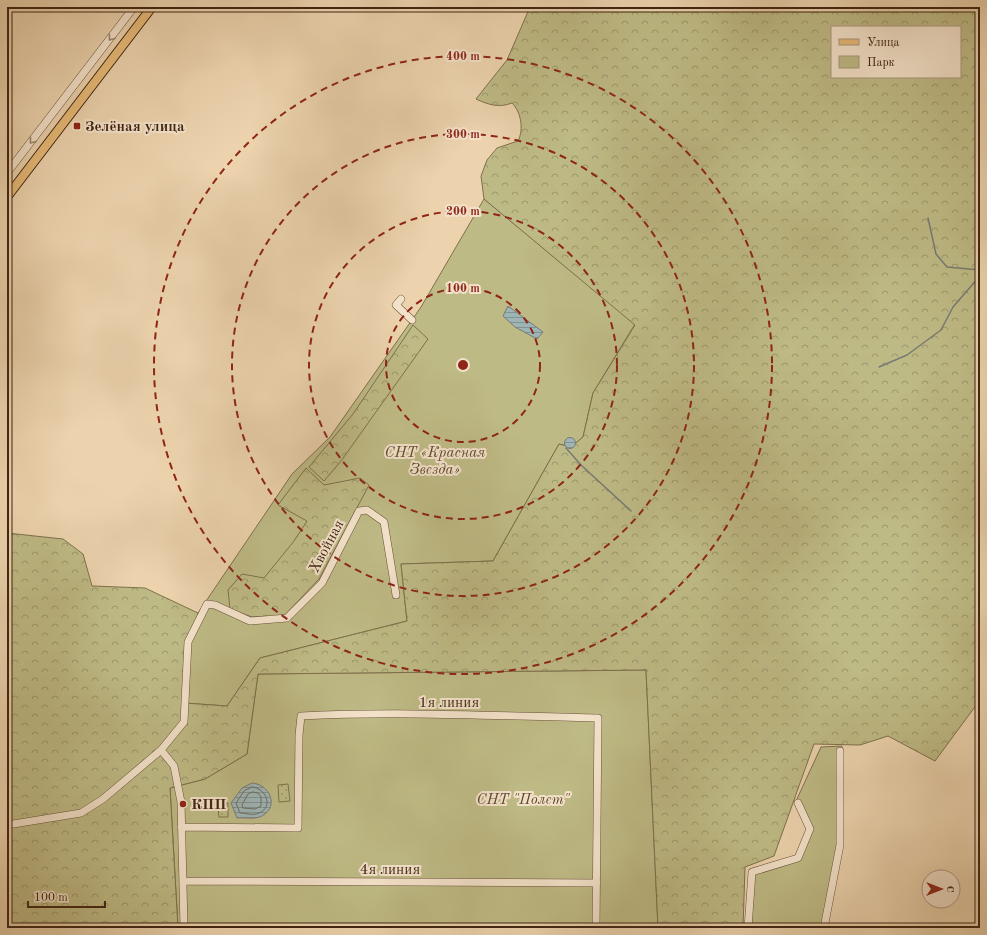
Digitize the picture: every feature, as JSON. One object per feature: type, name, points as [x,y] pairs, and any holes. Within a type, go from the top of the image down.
[{"type":"main road","points":[[7,197],[152,7]]},
{"type":"street","points":[[7,173],[134,7]]},
{"type":"street","points":[[401,299],[396,305],[412,320]]},
{"type":"street","name":"Хвойная","points":[[161,750],[184,722],[186,703],[185,666],[188,642],[207,604],[215,605],[250,621],[286,618],[322,583],[359,512],[367,510],[384,522],[396,595]]},
{"type":"street","name":"1я линия","points":[[181,827],[298,828],[299,736],[301,716],[468,715],[598,718],[597,883]]},
{"type":"street","points":[[7,825],[81,813],[103,799],[161,750],[174,766],[181,802],[184,928]]},
{"type":"street","points":[[824,928],[840,845],[840,751]]},
{"type":"street","points":[[748,928],[752,872],[798,858],[810,829],[798,803]]},
{"type":"street","name":"4я линия","points":[[183,881],[597,883]]},
{"type":"street","points":[[596,928],[597,883]]},
{"type":"green space","points":[[530,7],[980,7],[980,688],[977,704],[935,761],[888,736],[860,745],[814,744],[774,856],[745,867],[743,928],[658,928],[646,670],[258,674],[247,754],[205,779],[170,788],[178,928],[7,928],[7,533],[63,539],[83,554],[92,586],[145,588],[198,613],[185,661],[184,703],[227,706],[260,658],[407,621],[401,564],[493,561],[559,444],[571,447],[583,437],[593,393],[635,325],[484,199],[481,176],[487,160],[497,148],[518,141],[521,131],[521,121],[518,111],[512,103],[507,105],[494,105],[476,99],[507,60]]},
{"type":"green space","name":"СНТ «Красная Звезда»","points":[[484,199],[635,324],[593,393],[583,437],[571,447],[559,444],[493,561],[401,564],[407,621],[260,658],[227,706],[184,703],[185,661],[198,613],[292,474],[330,437],[421,307]]},
{"type":"green space","points":[[413,325],[428,339],[341,461],[324,481],[309,467],[353,414]]},
{"type":"green space","points":[[306,468],[324,485],[360,478],[369,485],[319,579],[284,616],[252,617],[230,609],[228,590],[242,574],[264,578],[294,541],[307,521],[278,505]]},
{"type":"green space","name":"СНТ \"Полет\"","points":[[646,670],[658,928],[178,928],[170,788],[205,779],[247,754],[258,674]]},
{"type":"green space","points":[[842,746],[841,844],[826,928],[745,928],[750,869],[799,855],[810,827],[796,801],[821,747]]},
{"type":"green space","points":[[288,784],[290,801],[279,802],[278,785]]},
{"type":"green space","points":[[228,803],[228,817],[219,817],[218,807]]},
{"type":"water","points":[[508,306],[543,332],[537,339],[515,327],[503,316]]},
{"type":"water","points":[[570,437],[574,439],[576,443],[574,447],[570,449],[566,447],[564,443],[566,439]]},
{"type":"water","points":[[252,783],[258,784],[267,791],[271,801],[270,807],[267,812],[259,817],[237,818],[231,803],[242,788]]},
{"type":"waterway","points":[[928,218],[936,254],[947,267],[980,270]]},
{"type":"waterway","points":[[879,367],[907,355],[941,330],[953,307],[980,276]]},
{"type":"waterway","points":[[566,448],[581,465],[631,511]]},
{"type":"place","name":"Зелёная улица","points":[[77,126]]},
{"type":"place","name":"КПП","points":[[183,804]]}]
